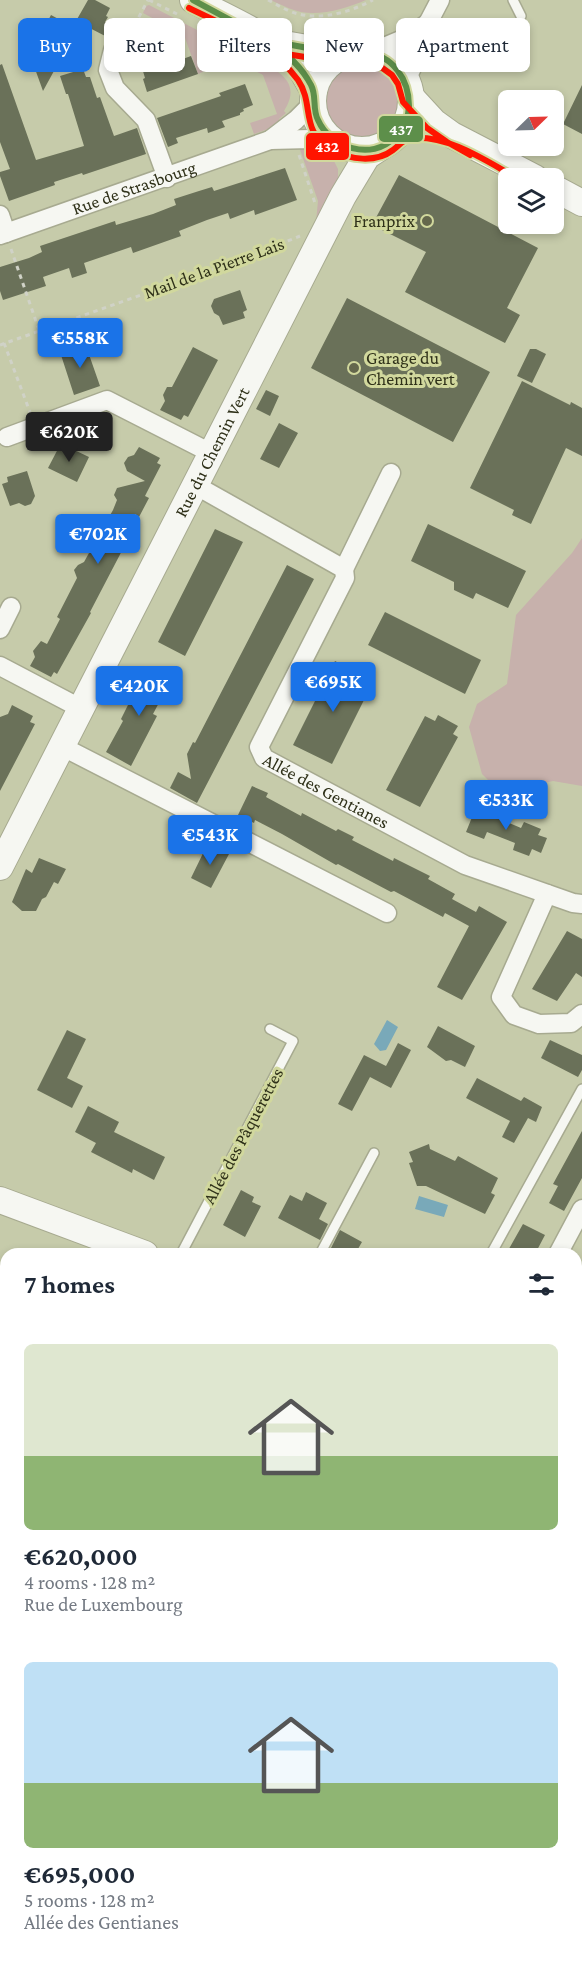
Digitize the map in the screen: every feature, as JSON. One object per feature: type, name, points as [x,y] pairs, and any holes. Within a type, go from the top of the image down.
[{"type":"street","points":[[193,0],[226,18]]},
{"type":"street","points":[[431,18],[440,0]]},
{"type":"street","points":[[292,59],[297,63],[313,97],[319,124],[335,142],[346,147],[367,150],[413,129],[452,135]]},
{"type":"street","points":[[384,59],[390,61],[434,122],[452,135],[516,168]]},
{"type":"street","points":[[109,72],[115,88],[146,120],[167,178]]},
{"type":"street","points":[[313,97],[320,75],[323,72]]},
{"type":"street","points":[[393,137],[407,121],[409,89],[415,72]]},
{"type":"street","name":"Rue de Strasbourg","points":[[3,234],[270,140],[296,120],[313,97]]},
{"type":"street","name":"Rue du Chemin Vert","points":[[0,867],[343,196],[367,156],[393,137]]},
{"type":"street","name":"Rue de Strasbourg","points":[[270,140],[335,142]]},
{"type":"street","name":"Rue du Chemin Vert","points":[[335,142],[343,171],[343,196]]},
{"type":"street","points":[[564,193],[582,203]]},
{"type":"street","points":[[0,215],[3,234]]},
{"type":"street","points":[[7,436],[107,400],[211,453]]},
{"type":"street","name":"Allée des Gentianes","points":[[391,473],[344,569],[345,578],[259,747],[264,758],[465,865],[573,903],[582,904]]},
{"type":"street","points":[[195,485],[344,569]]},
{"type":"street","points":[[0,629],[11,607]]},
{"type":"street","points":[[0,666],[80,708]]},
{"type":"street","points":[[60,746],[387,914]]},
{"type":"street","points":[[547,894],[501,997],[514,1016],[539,1024],[571,1023],[582,1014]]},
{"type":"street","points":[[0,1200],[101,1245]]},
{"type":"street","points":[[561,1248],[582,1209]]},
{"type":"lane","points":[[513,0],[521,16]]},
{"type":"lane","name":"Allée des Pâquerettes","points":[[184,1248],[293,1041],[270,1029]]},
{"type":"lane","points":[[494,1248],[582,1089]]},
{"type":"lane","points":[[323,1248],[374,1153]]},
{"type":"path","points":[[138,18],[148,0]]},
{"type":"path","points":[[268,0],[297,14],[314,16],[340,14],[372,0]]},
{"type":"path","points":[[293,140],[316,208]]},
{"type":"path","points":[[3,234],[39,330]]},
{"type":"path","name":"Mail de la Pierre Lais","points":[[35,426],[2,344],[248,257],[299,236],[322,237]]},
{"type":"shaded area","points":[[270,0],[366,0],[334,10],[309,13],[293,10]]},
{"type":"shaded area","points":[[149,5],[174,18],[152,18],[143,13]]},
{"type":"shaded area","points":[[185,24],[197,30],[197,71],[185,38]]},
{"type":"shaded area","points":[[384,70],[393,79],[399,92],[397,115],[382,132],[369,138],[346,136],[329,121],[323,108],[325,85],[335,72],[384,72]]},
{"type":"shaded area","points":[[257,72],[277,72],[282,76],[288,82],[289,100],[284,111],[286,113],[279,119],[280,122],[254,134],[250,123],[277,114],[263,75]]},
{"type":"shaded area","points":[[298,144],[320,147],[333,159],[338,169],[338,181],[316,222],[318,201]]},
{"type":"shaded area","points":[[582,538],[582,786],[553,781],[501,793],[482,774],[469,727],[477,704],[507,684],[516,615],[572,553]]},
{"type":"water","points":[[387,1020],[398,1027],[386,1050],[380,1051],[374,1044]]},
{"type":"water","points":[[419,1196],[448,1205],[444,1217],[415,1209]]},
{"type":"building","points":[[88,0],[95,0],[110,8],[106,16],[107,18],[104,18],[104,35],[92,29],[92,18],[78,18]]},
{"type":"building","points":[[191,56],[198,74],[147,92],[143,79],[145,78],[143,72],[185,72],[185,58]]},
{"type":"building","points":[[2,64],[36,160],[84,146],[60,76],[73,72],[84,72],[86,77],[90,77],[114,136],[137,128],[146,154],[54,182],[55,185],[9,201],[0,176],[0,172],[10,169],[0,142],[0,65]]},
{"type":"building","points":[[36,72],[53,72],[43,91]]},
{"type":"building","points":[[245,84],[253,105],[243,109],[240,115],[222,121],[225,127],[208,133],[207,128],[176,138],[178,143],[168,147],[157,118],[221,96],[219,93]]},
{"type":"building","points":[[582,85],[582,134],[564,125]]},
{"type":"building","points":[[285,168],[297,200],[255,215],[254,210],[230,219],[228,213],[207,220],[179,231],[181,236],[133,253],[131,247],[84,263],[87,273],[72,278],[69,268],[43,277],[46,286],[3,300],[0,291],[0,267],[42,252],[40,246],[115,221],[116,225],[153,214],[176,205],[174,199],[199,191],[212,187],[214,191]]},
{"type":"building","points":[[399,175],[498,227],[498,234],[511,234],[538,248],[507,308],[520,315],[505,343],[405,292],[426,252],[372,225]]},
{"type":"building","points":[[240,290],[247,310],[243,312],[245,318],[223,325],[211,306],[214,299]]},
{"type":"building","points":[[347,298],[490,372],[453,442],[311,368]]},
{"type":"building","points":[[85,343],[100,386],[74,395],[61,355],[67,353],[65,349]]},
{"type":"building","points":[[193,347],[218,360],[188,417],[184,415],[181,420],[160,410],[165,401],[163,395],[167,387],[172,387]]},
{"type":"building","points":[[530,349],[546,354],[532,383],[517,376]]},
{"type":"building","points":[[522,381],[570,405],[571,402],[582,408],[582,456],[566,448],[531,524],[512,515],[514,510],[470,488]]},
{"type":"building","points":[[266,390],[279,396],[270,416],[256,409]]},
{"type":"building","points":[[279,423],[298,433],[279,468],[260,459]]},
{"type":"building","points":[[59,447],[67,451],[68,447],[89,457],[77,482],[48,468]]},
{"type":"building","points":[[139,447],[160,458],[157,463],[161,465],[145,496],[149,498],[139,517],[135,514],[123,541],[126,543],[91,613],[57,674],[54,672],[51,677],[30,666],[35,657],[33,651],[41,641],[47,644],[60,619],[57,617],[77,578],[74,570],[84,562],[113,510],[117,500],[114,495],[117,488],[145,481],[127,471],[124,463],[128,457],[134,455]]},
{"type":"building","points":[[27,471],[35,496],[31,504],[25,506],[19,503],[10,506],[2,484],[8,482],[7,477]]},
{"type":"building","points":[[428,524],[526,571],[508,608],[476,593],[473,599],[454,590],[454,582],[411,561]]},
{"type":"building","points":[[215,529],[243,542],[185,656],[158,642]]},
{"type":"building","points":[[287,565],[314,579],[197,803],[170,788],[178,772],[191,779],[187,754],[193,742],[195,743]]},
{"type":"building","points":[[385,612],[481,660],[465,694],[368,645]]},
{"type":"building","points":[[335,661],[364,676],[361,681],[371,686],[332,764],[293,745]]},
{"type":"building","points":[[147,667],[171,680],[153,714],[157,716],[131,766],[106,752],[123,721],[121,719]]},
{"type":"building","points":[[12,705],[33,716],[30,722],[35,724],[0,791],[0,717],[8,714]]},
{"type":"building","points":[[438,715],[458,726],[453,734],[458,737],[420,807],[386,790],[425,716],[435,721]]},
{"type":"building","points":[[252,786],[268,793],[266,797],[301,816],[302,813],[336,831],[338,829],[354,837],[352,840],[393,861],[394,858],[430,876],[428,879],[455,894],[452,899],[476,912],[479,906],[507,922],[462,1000],[437,987],[469,926],[445,913],[443,917],[394,891],[391,892],[336,865],[255,820],[254,823],[238,815]]},
{"type":"building","points":[[477,805],[494,812],[492,816],[521,828],[524,822],[541,829],[538,835],[547,838],[541,853],[532,849],[529,856],[513,850],[515,843],[487,832],[484,839],[466,832]]},
{"type":"building","points":[[208,843],[229,854],[211,888],[191,878]]},
{"type":"building","points":[[39,858],[66,869],[58,884],[54,882],[36,911],[22,911],[12,902],[26,869],[32,873]]},
{"type":"building","points":[[567,931],[582,939],[582,977],[576,973],[557,1001],[532,989]]},
{"type":"building","points":[[438,1026],[475,1046],[465,1067],[451,1060],[446,1061],[427,1047]]},
{"type":"building","points":[[67,1030],[86,1039],[67,1078],[83,1086],[72,1108],[37,1090]]},
{"type":"building","points":[[550,1040],[582,1055],[582,1070],[578,1077],[541,1058]]},
{"type":"building","points":[[398,1043],[411,1050],[391,1088],[370,1077],[352,1111],[338,1104],[364,1055],[386,1066]]},
{"type":"building","points":[[477,1078],[521,1101],[524,1097],[542,1107],[536,1122],[528,1118],[514,1143],[502,1137],[510,1121],[466,1098]]},
{"type":"building","points":[[88,1106],[119,1122],[114,1132],[165,1157],[154,1180],[133,1169],[132,1173],[91,1152],[96,1143],[75,1132]]},
{"type":"building","points":[[582,1131],[582,1178],[564,1211],[549,1203],[558,1186],[553,1184]]},
{"type":"building","points":[[429,1144],[430,1149],[455,1161],[458,1156],[498,1178],[491,1193],[495,1195],[485,1214],[426,1186],[417,1186],[409,1163],[413,1162],[409,1152]]},
{"type":"building","points":[[241,1190],[254,1197],[252,1202],[261,1206],[245,1237],[223,1225]]},
{"type":"building","points":[[306,1192],[327,1203],[319,1219],[328,1224],[320,1240],[278,1218],[290,1195],[302,1201]]},
{"type":"building","points":[[523,1224],[545,1235],[538,1248],[509,1248]]},
{"type":"building","points":[[340,1230],[362,1242],[358,1248],[331,1248]]},
{"type":"transit line","name":"437","points":[[193,0],[226,18]]},
{"type":"transit line","name":"432","points":[[189,8],[262,46],[287,67],[303,89],[315,135],[332,150],[355,158],[379,157],[404,141],[412,138],[426,138],[467,150],[499,168]]},
{"type":"transit line","name":"437","points":[[271,42],[307,48],[337,58],[361,53],[374,54],[391,63],[402,78],[408,96],[409,111],[402,127],[394,138],[375,149],[352,148],[332,138],[316,116],[313,89],[307,78],[294,61],[271,42]]},
{"type":"transit line","name":"432","points":[[292,55],[336,67],[359,61],[377,64],[392,75],[398,84],[403,102],[427,128],[470,155]]},
{"type":"place","name":"Franprix","points":[[427,221]]},
{"type":"place","name":"Garage du Chemin vert","points":[[354,368]]}]
